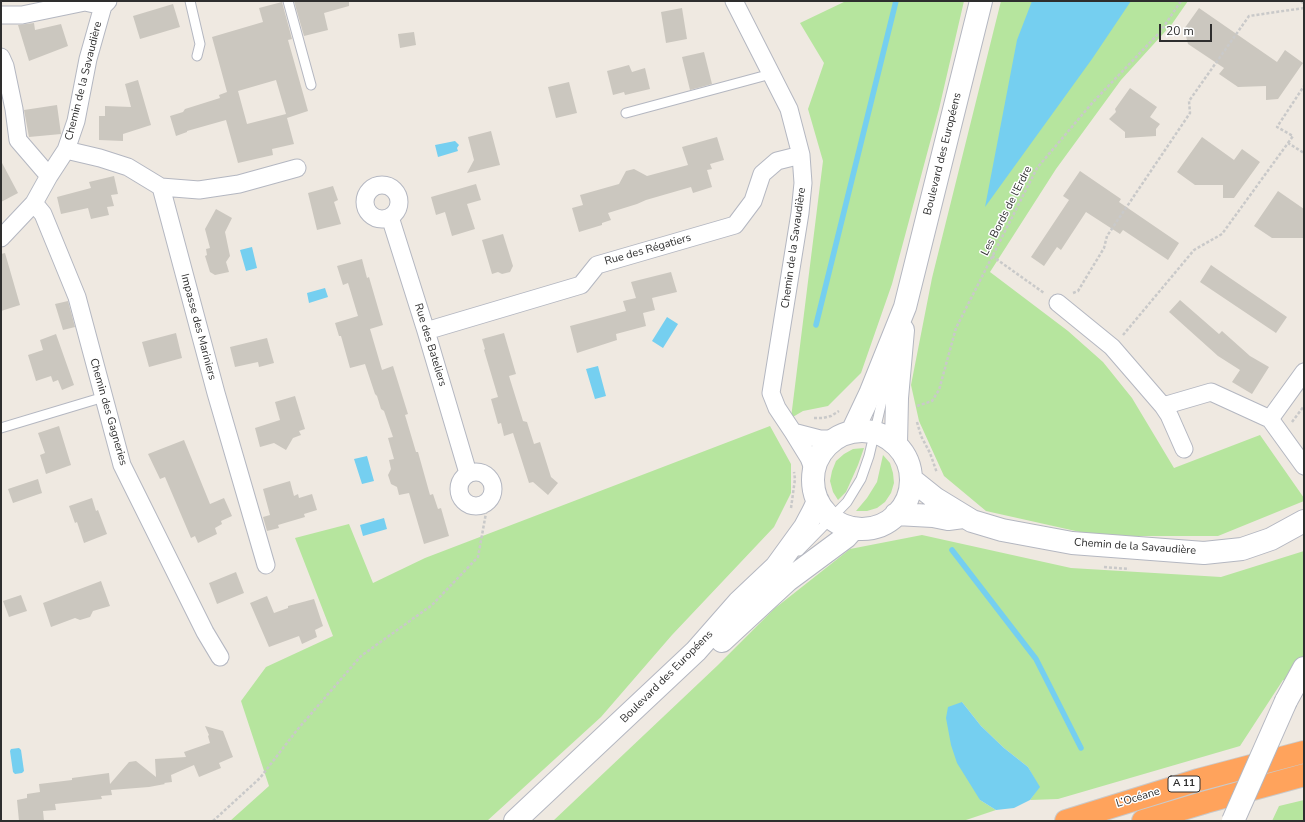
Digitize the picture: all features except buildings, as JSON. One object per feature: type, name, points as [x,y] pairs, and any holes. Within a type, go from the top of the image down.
[{"type":"highway","name":"L’Océane","points":[[1066,821],[1198,780],[1304,752]]},
{"type":"highway","name":"A 11","points":[[1143,821],[1304,775]]},
{"type":"main road","name":"Boulevard des Européens","points":[[814,471],[821,454],[843,436],[870,394],[905,307],[981,1]]},
{"type":"main road","name":"Boulevard des Européens","points":[[896,444],[897,398],[905,307]]},
{"type":"main road","points":[[814,471],[814,485],[818,501],[832,518],[842,524],[854,528],[877,526],[888,522],[903,508],[911,489],[911,479],[910,468],[902,451],[896,444],[884,436],[874,432],[861,431],[843,436]]},
{"type":"main road","points":[[911,479],[936,499],[964,517]]},
{"type":"main road","name":"Boulevard des Européens","points":[[515,821],[696,651],[739,602],[776,567],[805,527],[818,501]]},
{"type":"main road","points":[[896,514],[933,516],[948,519],[964,517]]},
{"type":"main road","name":"Chemin de la Savaudière","points":[[964,517],[1002,530],[1072,543],[1204,553],[1242,549],[1271,540],[1304,521]]},
{"type":"main road","name":"Boulevard des Européens","points":[[529,821],[605,754],[699,662],[788,580],[846,537],[854,528]]},
{"type":"main road","points":[[1233,821],[1286,701],[1304,668]]},
{"type":"street","name":"Chemin de la Savaudière","points":[[734,1],[789,109],[801,155],[803,183],[800,213],[771,393],[777,408],[793,432],[806,441],[843,436]]},
{"type":"street","points":[[1,15],[22,15],[85,2],[104,3]]},
{"type":"street","name":"Chemin de la Savaudière","points":[[1,238],[34,203],[66,150],[76,121],[88,59],[104,3]]},
{"type":"street","points":[[1,57],[5,66],[14,109],[18,140],[49,176]]},
{"type":"street","points":[[66,150],[100,158],[128,167],[161,187],[199,190],[239,184],[297,168]]},
{"type":"street","name":"Rue des Régatiers","points":[[426,331],[582,285],[597,265],[735,225],[752,201],[762,174],[777,161],[801,155]]},
{"type":"street","name":"Impasse des Mariniers","points":[[161,187],[216,393],[266,565]]},
{"type":"street","name":"Chemin des Gagneries","points":[[34,203],[43,214],[77,297],[122,465],[205,632],[220,657]]},
{"type":"street","name":"Rue des Bateliers","points":[[390,217],[426,331],[468,473]]},
{"type":"street","points":[[1058,303],[1112,347],[1163,406],[1169,415],[1184,449]]},
{"type":"street","points":[[1270,420],[1304,372]]},
{"type":"street","points":[[1163,406],[1210,392],[1270,420],[1304,466]]},
{"type":"street","points":[[806,441],[814,471]]},
{"type":"street","points":[[482,472],[491,478],[494,492],[488,502],[474,506],[466,503],[460,497],[460,481],[468,473],[482,472]]},
{"type":"lane","points":[[190,1],[200,44],[197,56]]},
{"type":"lane","points":[[288,1],[311,85]]},
{"type":"lane","points":[[626,113],[771,74]]},
{"type":"lane","points":[[522,821],[661,694],[847,502],[861,479],[905,307]]},
{"type":"lane","points":[[1,428],[104,397]]},
{"type":"path","name":"Les Bords de l'Erdre","points":[[913,408],[932,401],[939,390],[956,328],[1037,168],[1093,102],[1160,32],[1180,1]]},
{"type":"path","points":[[1301,1],[1304,4]]},
{"type":"path","points":[[992,256],[1058,303],[1078,291],[1104,248],[1107,236],[1190,113],[1189,101],[1249,16],[1304,8]]},
{"type":"path","points":[[1112,347],[1194,250],[1222,234],[1293,136],[1277,128],[1304,86]]},
{"type":"path","points":[[1288,143],[1304,153]]},
{"type":"path","points":[[791,511],[794,498],[795,479],[793,465],[789,455],[806,441],[816,418]]},
{"type":"path","points":[[213,821],[260,778],[297,730],[361,656],[432,604],[478,557],[488,502]]},
{"type":"green space","points":[[846,1],[964,1],[939,109],[892,284],[861,373],[828,406],[803,411],[791,418],[823,161],[808,109],[824,63],[800,23]]},
{"type":"green space","points":[[1001,1],[1188,1],[1172,24],[1121,80],[1056,169],[990,272],[1068,331],[1103,362],[1132,398],[1174,468],[1260,435],[1304,498],[1304,501],[1218,536],[1098,536],[986,511],[944,476],[919,421],[911,385],[932,278]]},
{"type":"green space","points":[[770,426],[791,464],[791,493],[774,527],[672,635],[601,717],[487,821],[230,821],[269,786],[241,701],[266,667],[333,636],[295,538],[349,524],[373,583],[425,558]]},
{"type":"green space","points":[[864,448],[846,492],[838,500],[833,492],[830,481],[836,461],[853,449]]},
{"type":"green space","points":[[883,455],[890,463],[893,473],[894,483],[891,493],[885,502],[877,508],[867,511],[856,511],[867,498],[877,482]]},
{"type":"green space","points":[[922,535],[1071,568],[1221,577],[1304,551],[1304,684],[1283,680],[1240,746],[1058,799],[1030,800],[1039,787],[1028,767],[1004,748],[981,726],[962,702],[980,800],[996,810],[963,821],[553,821],[718,665],[774,609],[850,549]]},
{"type":"green space","points":[[1304,800],[1304,821],[1272,821],[1279,806]]},
{"type":"water","points":[[1032,1],[1131,1],[1092,59],[985,207],[1017,40]]},
{"type":"water","points":[[455,141],[459,145],[457,148],[458,151],[438,157],[435,145]]},
{"type":"water","points":[[252,247],[257,268],[246,271],[240,250]]},
{"type":"water","points":[[325,288],[328,297],[309,303],[307,293]]},
{"type":"water","points":[[667,317],[678,324],[663,348],[652,341]]},
{"type":"water","points":[[598,366],[606,396],[595,399],[586,369]]},
{"type":"water","points":[[367,456],[374,481],[362,484],[354,459]]},
{"type":"water","points":[[384,518],[387,529],[363,536],[360,525]]},
{"type":"water","points":[[962,702],[981,726],[1004,748],[1028,767],[1040,787],[1030,800],[1014,808],[996,810],[980,800],[957,763],[951,745],[946,718],[948,707]]},
{"type":"water","points":[[19,748],[21,750],[24,771],[22,773],[15,774],[13,772],[10,751],[11,749]]},
{"type":"waterway","points":[[816,325],[896,1]]},
{"type":"waterway","points":[[952,550],[1036,659],[1081,748]]}]
